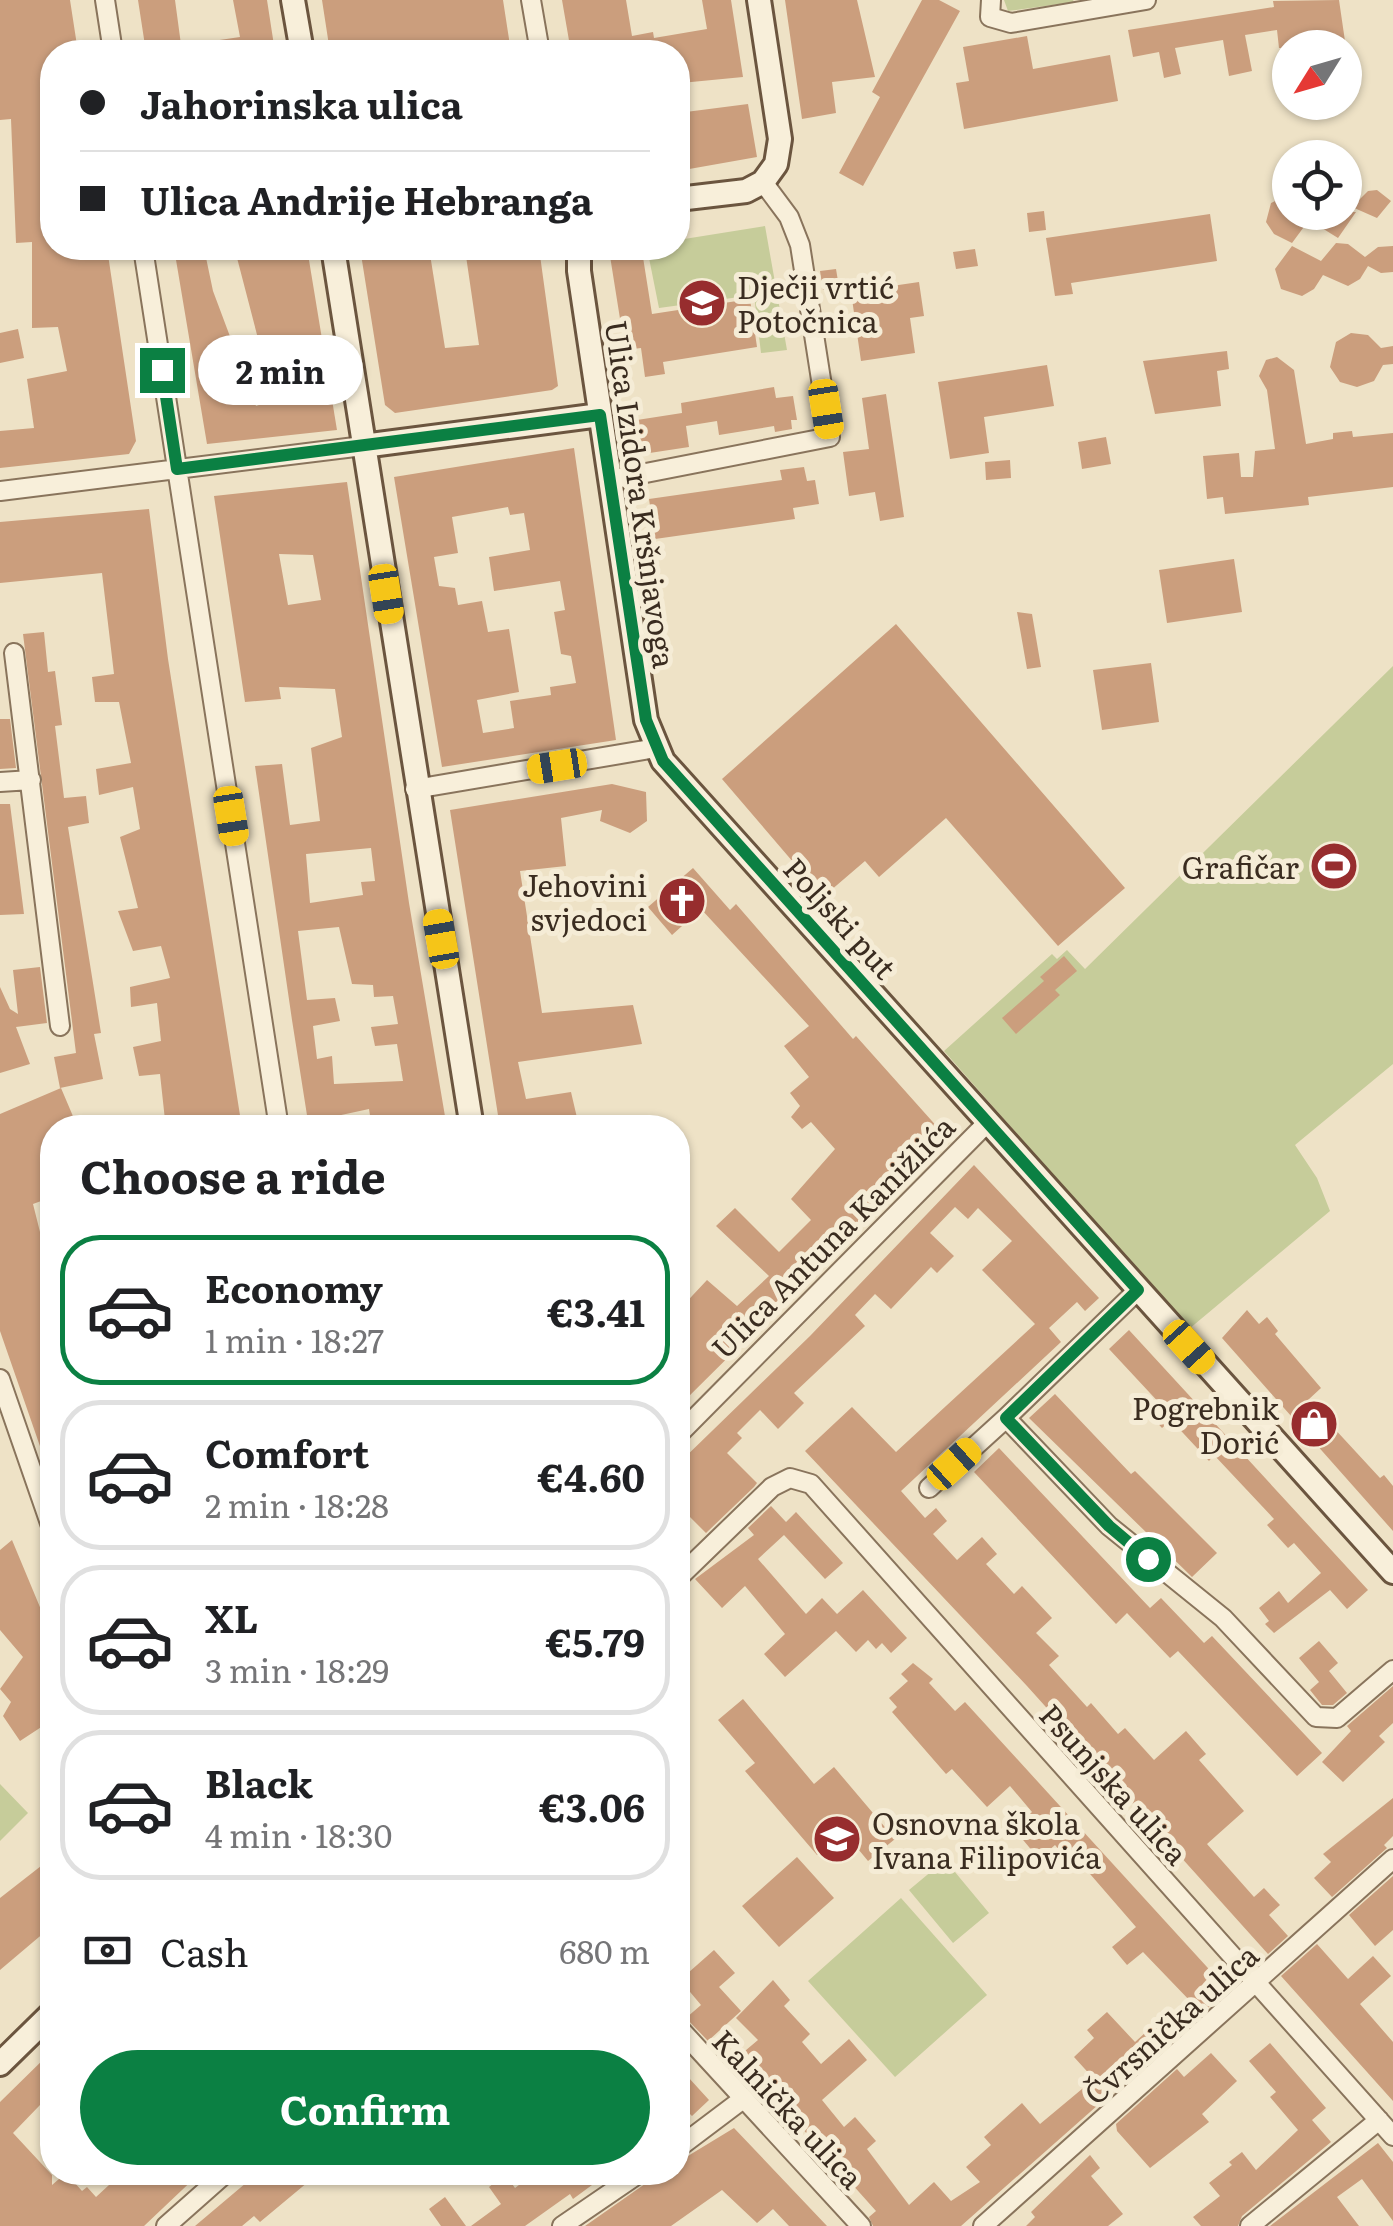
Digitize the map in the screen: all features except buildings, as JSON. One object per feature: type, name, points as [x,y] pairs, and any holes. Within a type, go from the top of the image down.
[{"type":"street","points":[[105,0],[111,40]]},
{"type":"street","points":[[293,0],[300,40]]},
{"type":"street","points":[[531,0],[538,40]]},
{"type":"street","points":[[690,198],[746,191],[763,182],[776,164],[780,148],[758,0]]},
{"type":"street","points":[[991,0],[990,17],[1002,23],[1088,4],[1146,0]]},
{"type":"street","points":[[610,480],[830,437],[800,245],[790,217],[763,182]]},
{"type":"street","points":[[145,260],[278,1115]]},
{"type":"street","points":[[335,260],[415,789],[470,1115]]},
{"type":"street","name":"Ulica Izidora Kršnjavoga","points":[[581,260],[646,720],[656,748]]},
{"type":"street","points":[[0,492],[600,415]]},
{"type":"street","points":[[14,653],[60,1026]]},
{"type":"street","points":[[415,789],[656,748]]},
{"type":"street","name":"Poljski put","points":[[656,748],[684,789],[1393,1572]]},
{"type":"street","points":[[0,782],[31,780]]},
{"type":"street","name":"Ulica Antuna Kanižlića","points":[[690,1423],[988,1123]]},
{"type":"street","points":[[929,1488],[1138,1290]]},
{"type":"street","points":[[0,1379],[40,1494]]},
{"type":"street","points":[[1006,1418],[1109,1526],[1222,1618],[1316,1717],[1337,1718],[1393,1670]]},
{"type":"street","name":"Psunjska ulica","points":[[690,1566],[772,1487],[790,1478],[804,1480],[821,1492],[1393,2136]]},
{"type":"street","name":"Čvrsnička ulica","points":[[983,2226],[1393,1859]]},
{"type":"street","points":[[0,2064],[40,2025]]},
{"type":"street","name":"Kalnička ulica","points":[[690,2040],[861,2226]]},
{"type":"street","points":[[690,2139],[743,2099]]},
{"type":"street","points":[[1250,2226],[1379,2120]]},
{"type":"street","points":[[166,2226],[212,2185]]},
{"type":"street","points":[[562,2226],[622,2185]]},
{"type":"green space","points":[[1004,0],[1073,0],[1074,2],[1008,11]]},
{"type":"green space","points":[[765,226],[787,350],[761,353],[754,295],[659,308],[649,260],[690,260],[690,238]]},
{"type":"green space","points":[[1393,666],[1393,1064],[1295,1145],[1317,1178],[1330,1211],[1189,1329],[944,1051],[1052,954],[1057,959],[1067,950],[1085,969]]},
{"type":"green space","points":[[0,1784],[28,1813],[0,1841]]},
{"type":"green space","points":[[945,1860],[989,1913],[953,1943],[909,1890]]},
{"type":"green space","points":[[901,1898],[987,1995],[895,2077],[808,1981]]},
{"type":"place","name":"Dječji vrtić Potočnica","points":[[702,303]]},
{"type":"place","name":"Grafičar","points":[[1334,866]]},
{"type":"place","name":"Jehovini svjedoci","points":[[682,901]]},
{"type":"place","name":"Pogrebnik Dorić","points":[[1314,1424]]},
{"type":"place","name":"Osnovna škola Ivana Filipovića","points":[[837,1839]]},
{"type":"route","points":[[162,370],[177,469],[600,415],[646,720],[663,761],[684,789],[1138,1290],[1006,1418],[1109,1526],[1148,1559]]}]
